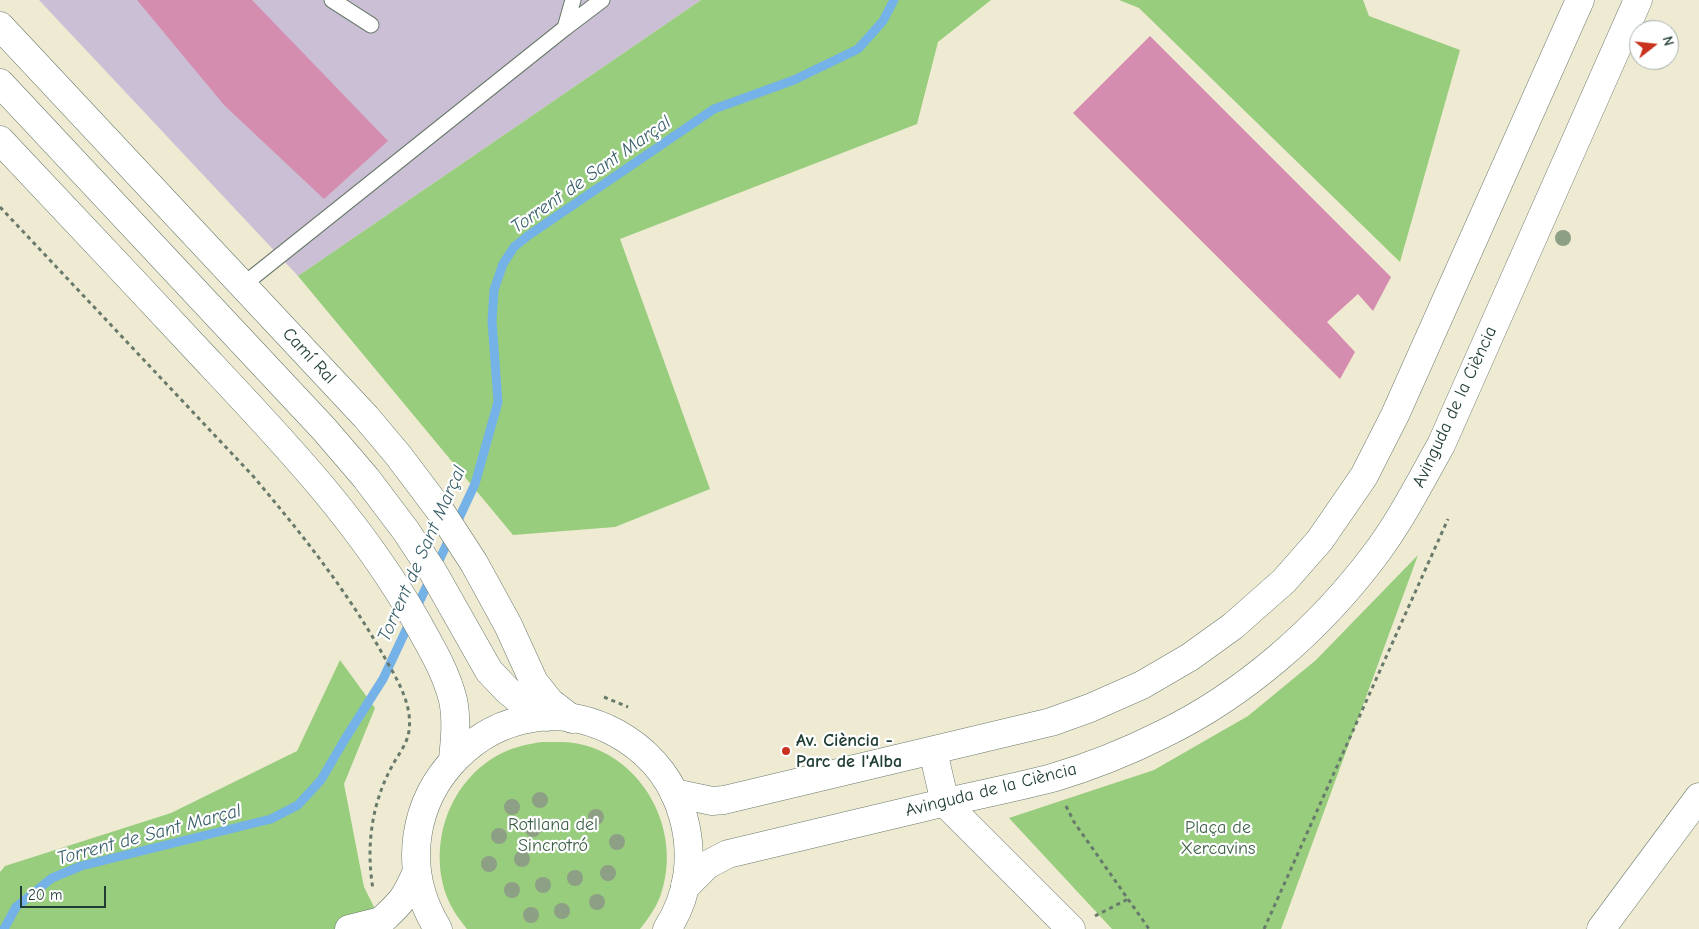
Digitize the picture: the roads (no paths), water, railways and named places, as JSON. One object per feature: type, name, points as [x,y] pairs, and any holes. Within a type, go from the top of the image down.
[{"type":"street","points":[[674,793],[712,801],[724,800],[1051,722],[1090,708],[1142,685],[1190,657],[1233,626],[1284,581],[1320,540],[1364,476],[1395,416],[1580,0]]},
{"type":"street","name":"Avinguda de la Ciència","points":[[685,887],[707,865],[728,854],[1053,777],[1113,756],[1161,735],[1211,707],[1256,675],[1304,635],[1340,598],[1375,555],[1405,510],[1441,445],[1638,0]]},
{"type":"street","name":"Camí Ral","points":[[0,26],[366,417],[398,455],[441,512],[474,563],[508,625],[534,682],[550,702],[572,719]]},
{"type":"street","points":[[0,83],[280,381],[353,463],[406,531],[434,572],[488,671],[526,706],[546,718]]},
{"type":"street","points":[[0,140],[258,414],[309,470],[356,528],[388,574],[424,634],[444,673],[453,702],[454,759]]},
{"type":"street","points":[[438,929],[424,902],[417,871],[416,841],[422,811],[435,784],[454,759],[473,742],[495,729],[520,721],[546,718],[572,719],[600,726],[617,734],[653,762],[665,777],[684,818],[688,839],[688,866],[685,887],[678,908],[667,929]]},
{"type":"street","points":[[933,750],[945,803],[1081,923]]},
{"type":"street","points":[[1600,929],[1699,797]]},
{"type":"street","points":[[381,921],[400,904],[408,893],[417,871]]},
{"type":"street","points":[[349,929],[381,921],[409,923],[431,929]]},
{"type":"lane","points":[[332,0],[371,25]]},
{"type":"lane","points":[[565,28],[573,0]]},
{"type":"lane","points":[[243,285],[602,0]]},
{"type":"waterway","name":"Torrent de Sant Marçal","points":[[436,567],[475,484],[498,402],[492,321],[494,290],[503,264],[514,247],[714,109],[794,80],[858,49],[883,21],[894,0]]},
{"type":"waterway","name":"Torrent de Sant Marçal","points":[[4,929],[16,907],[52,878],[81,866],[271,819],[298,805],[321,780],[383,679],[430,579]]},
{"type":"place","name":"Av. Ciència - Parc de l'Alba","points":[[786,751]]},
{"type":"park label","name":"Rotllana del Sincrotró","points":[[553,835]]},
{"type":"park label","name":"Plaça de Xercavins","points":[[1218,838]]}]
